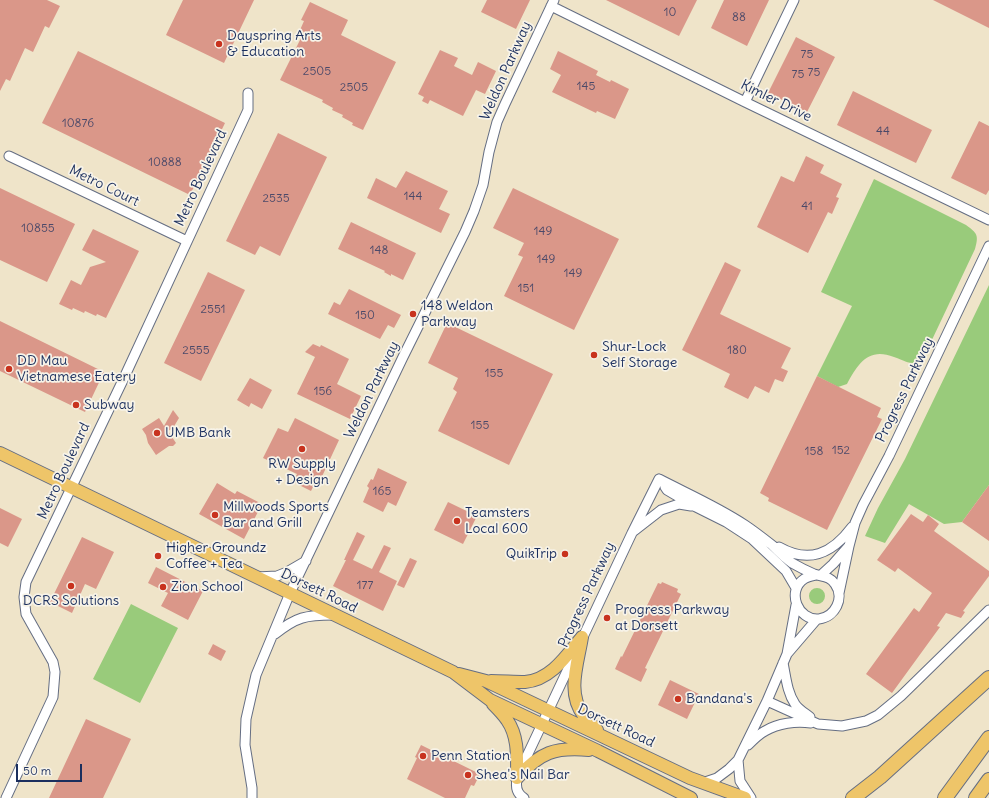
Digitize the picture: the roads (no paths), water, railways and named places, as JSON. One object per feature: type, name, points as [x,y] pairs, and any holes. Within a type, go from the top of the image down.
[{"type":"highway","points":[[853,798],[880,777],[989,678]]},
{"type":"highway","points":[[945,798],[989,738]]},
{"type":"highway","points":[[864,798],[880,777]]},
{"type":"highway","points":[[976,798],[989,780]]},
{"type":"main road","name":"Dorsett Road","points":[[0,453],[452,672],[490,700],[598,751],[690,798]]},
{"type":"main road","points":[[486,681],[526,682],[540,678],[560,663],[582,637]]},
{"type":"main road","points":[[582,637],[573,685],[575,696],[584,716],[603,736]]},
{"type":"main road","name":"Dorsett Road","points":[[452,672],[486,681],[702,783],[745,798]]},
{"type":"main road","points":[[490,700],[508,721],[513,734],[518,755],[517,778]]},
{"type":"main road","points":[[517,778],[528,766],[548,753],[565,748],[598,751]]},
{"type":"street","points":[[745,102],[794,0]]},
{"type":"street","name":"Kimler Drive","points":[[553,3],[745,102],[989,220]]},
{"type":"street","name":"Weldon Parkway","points":[[252,798],[252,788],[245,745],[246,719],[256,675],[274,635],[290,593],[403,357],[465,232],[483,185],[492,138],[497,122],[553,3]]},
{"type":"street","name":"Metro Boulevard","points":[[6,798],[53,697],[55,672],[53,662],[26,614],[24,597],[26,582],[123,380],[248,110],[248,93]]},
{"type":"street","name":"Metro Court","points":[[9,156],[187,241]]},
{"type":"street","name":"Progress Parkway","points":[[839,592],[855,523],[889,456],[989,246]]},
{"type":"street","points":[[659,479],[720,509],[762,537],[790,553],[808,556],[822,553],[837,544],[855,523]]},
{"type":"street","points":[[659,479],[667,490],[726,522],[752,539],[786,571],[796,588]]},
{"type":"street","name":"Progress Parkway","points":[[517,778],[582,637],[659,479]]},
{"type":"street","points":[[632,533],[661,510],[679,504],[696,507]]},
{"type":"street","points":[[762,537],[790,561],[818,575],[829,578],[835,584],[839,592],[839,600],[836,608],[832,614],[825,618],[817,619],[808,617],[801,612],[796,604]]},
{"type":"street","name":"Progress Parkway","points":[[818,575],[833,564],[849,546]]},
{"type":"street","points":[[257,577],[277,576],[306,561]]},
{"type":"street","points":[[702,783],[717,778],[730,769],[738,760],[767,701],[785,659],[796,604],[796,588],[804,579],[818,575]]},
{"type":"street","points":[[744,748],[764,731],[777,726],[804,722],[842,726],[866,721],[878,715],[901,696],[989,610]]},
{"type":"street","points":[[274,635],[288,624],[300,618],[315,615],[335,615]]},
{"type":"street","points":[[817,619],[785,659],[787,687],[796,705],[818,724]]},
{"type":"street","points":[[767,701],[818,724]]},
{"type":"street","points":[[738,760],[740,781],[751,798]]},
{"type":"street","points":[[517,778],[517,792],[524,798]]},
{"type":"place","name":"Dayspring Arts & Education","points":[[219,44]]},
{"type":"place","name":"148 Weldon Parkway","points":[[413,314]]},
{"type":"place","name":"Shur-Lock Self Storage","points":[[594,355]]},
{"type":"place","name":"DD Mau Vietnamese Eatery","points":[[9,369]]},
{"type":"place","name":"Subway","points":[[76,405]]},
{"type":"place","name":"UMB Bank","points":[[157,433]]},
{"type":"place","name":"RW Supply + Design","points":[[302,449]]},
{"type":"place","name":"Millwoods Sports Bar and Grill","points":[[215,515]]},
{"type":"place","name":"Teamsters Local 600","points":[[457,521]]},
{"type":"place","name":"QuikTrip","points":[[565,554]]},
{"type":"place","name":"Higher Groundz Coffee + Tea","points":[[158,556]]},
{"type":"place","name":"DCRS Solutions","points":[[71,586]]},
{"type":"place","name":"Zion School","points":[[163,587]]},
{"type":"place","name":"Progress Parkway at Dorsett","points":[[607,618]]},
{"type":"place","name":"Bandana's","points":[[678,699]]},
{"type":"place","name":"Penn Station","points":[[423,756]]},
{"type":"place","name":"Shea's Nail Bar","points":[[468,775]]}]
